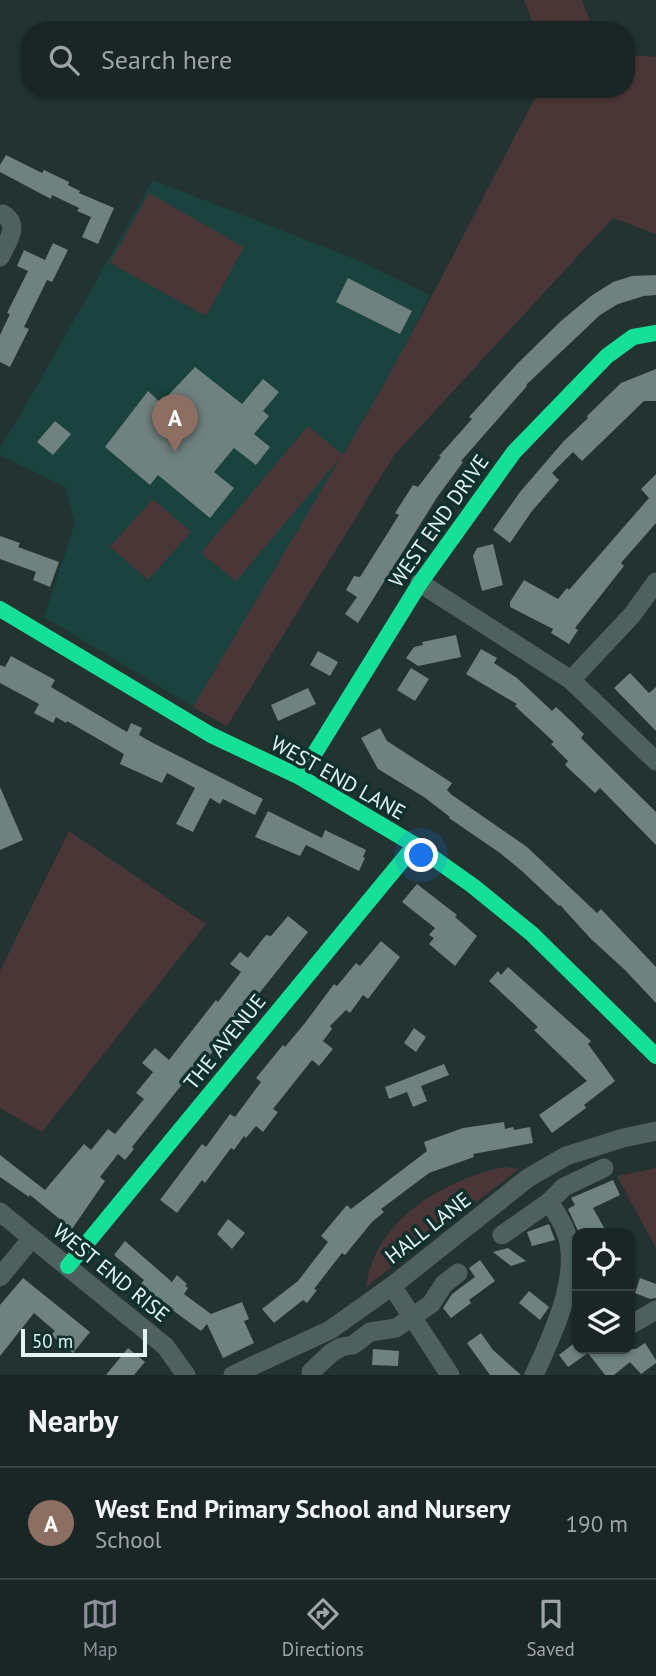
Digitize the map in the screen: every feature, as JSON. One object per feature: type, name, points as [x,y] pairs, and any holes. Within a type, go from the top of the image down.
[{"type":"street","points":[[0,257],[13,227],[9,218],[3,214]]},
{"type":"street","name":"WEST END DRIVE","points":[[300,777],[420,583],[514,452],[607,356],[633,337],[656,332]]},
{"type":"street","points":[[572,680],[632,614],[656,582]]},
{"type":"street","points":[[420,583],[572,680],[656,761]]},
{"type":"street","name":"WEST END LANE","points":[[0,609],[211,735],[300,777],[415,845],[473,886],[532,934],[656,1056]]},
{"type":"street","name":"THE AVENUE","points":[[68,1266],[415,845]]},
{"type":"street","name":"HALL LANE","points":[[233,1375],[330,1330],[392,1286],[528,1178],[566,1156],[656,1131]]},
{"type":"street","points":[[502,1235],[549,1202],[564,1187],[604,1168]]},
{"type":"street","points":[[534,1375],[569,1315],[570,1253],[567,1236],[560,1217],[549,1202]]},
{"type":"street","name":"WEST END RISE","points":[[0,1212],[164,1346],[186,1375]]},
{"type":"street","points":[[0,1277],[32,1238]]},
{"type":"street","points":[[311,1372],[341,1347],[353,1345],[370,1332],[396,1328],[411,1315],[431,1304],[444,1284],[458,1273]]},
{"type":"street","points":[[392,1286],[450,1375]]},
{"type":"street","points":[[635,1322],[656,1310]]},
{"type":"shaded area","points":[[524,0],[582,0],[590,21],[532,21]]},
{"type":"shaded area","points":[[635,56],[656,57],[656,234],[613,218],[395,454],[227,726],[193,707],[341,457],[236,581],[201,553],[308,426],[343,455],[419,319],[535,98],[635,98]]},
{"type":"shaded area","points":[[153,180],[355,259],[430,295],[398,362],[210,717],[44,617],[75,523],[65,487],[0,455],[0,448]]},
{"type":"shaded area","points":[[149,193],[244,247],[206,316],[110,263]]},
{"type":"shaded area","points":[[153,499],[191,532],[148,580],[110,547]]},
{"type":"shaded area","points":[[69,831],[206,924],[42,1132],[0,1108],[0,971]]},
{"type":"shaded area","points":[[505,1167],[519,1169],[366,1287],[372,1263],[383,1242],[416,1206],[459,1181]]},
{"type":"shaded area","points":[[656,1168],[656,1248],[617,1176]]},
{"type":"building","points":[[6,155],[42,173],[44,170],[69,182],[68,185],[80,191],[79,193],[114,208],[98,244],[82,237],[91,217],[77,211],[79,208],[52,195],[51,199],[0,172],[0,165]]},
{"type":"building","points":[[53,243],[68,250],[52,282],[47,280],[24,327],[29,329],[10,367],[0,362],[0,335],[10,314],[7,313],[28,271],[17,266],[24,250],[45,260]]},
{"type":"building","points":[[656,275],[656,295],[618,304],[600,315],[526,385],[461,461],[463,462],[438,496],[358,623],[345,614],[357,597],[346,590],[354,576],[360,577],[399,515],[395,513],[413,485],[418,487],[441,457],[439,456],[472,419],[469,417],[517,364],[591,296],[613,282],[632,276]]},
{"type":"building","points":[[348,278],[412,311],[400,334],[336,302]]},
{"type":"building","points":[[195,367],[242,404],[263,379],[279,392],[263,411],[269,416],[254,434],[270,447],[256,465],[234,448],[214,472],[234,488],[210,518],[158,475],[150,485],[105,447],[148,391],[161,403]]},
{"type":"building","points":[[656,369],[656,401],[644,401],[582,461],[573,452],[552,473],[559,480],[532,511],[510,543],[493,530],[520,492],[587,416],[621,383]]},
{"type":"building","points":[[55,421],[71,434],[53,455],[37,442]]},
{"type":"building","points":[[656,474],[656,523],[621,563],[624,566],[575,628],[578,630],[569,644],[551,633],[553,629],[510,607],[510,602],[524,580],[558,599],[567,588],[569,590],[649,498],[641,489]]},
{"type":"building","points":[[0,536],[20,543],[18,547],[59,562],[50,587],[33,580],[36,572],[0,559]]},
{"type":"building","points":[[493,544],[503,585],[482,591],[473,556],[477,548]]},
{"type":"building","points":[[456,635],[461,657],[418,666],[406,658],[414,647],[423,645],[422,642]]},
{"type":"building","points":[[481,649],[497,658],[494,663],[517,678],[552,711],[556,707],[584,734],[581,738],[656,812],[656,845],[600,788],[595,793],[565,765],[568,761],[551,744],[554,742],[515,706],[517,704],[466,674]]},
{"type":"building","points":[[318,651],[338,662],[330,676],[310,665]]},
{"type":"building","points":[[11,656],[55,680],[51,687],[127,732],[131,723],[142,728],[139,735],[263,799],[255,815],[223,799],[220,804],[210,798],[193,832],[176,824],[195,788],[167,773],[162,783],[120,764],[124,754],[67,721],[66,723],[56,717],[53,723],[34,713],[39,704],[0,683],[0,665],[5,667]]},
{"type":"building","points":[[411,668],[429,679],[415,701],[397,690]]},
{"type":"building","points":[[630,673],[649,693],[656,687],[656,731],[614,688]]},
{"type":"building","points":[[308,688],[316,704],[278,721],[271,705]]},
{"type":"building","points":[[380,728],[387,741],[452,783],[447,790],[452,795],[527,847],[597,913],[601,909],[656,967],[656,1003],[560,905],[523,872],[424,797],[378,769],[361,738]]},
{"type":"building","points":[[0,787],[23,840],[0,850]]},
{"type":"building","points":[[268,811],[322,838],[325,830],[366,850],[359,871],[306,845],[300,856],[255,837]]},
{"type":"building","points":[[417,884],[457,915],[455,917],[477,936],[455,966],[429,944],[434,938],[429,935],[435,928],[402,902]]},
{"type":"building","points":[[288,916],[308,932],[199,1069],[196,1067],[132,1147],[134,1149],[125,1160],[118,1154],[100,1177],[105,1181],[72,1229],[30,1195],[29,1197],[0,1177],[0,1155],[45,1190],[84,1144],[91,1150],[108,1129],[115,1134],[144,1099],[136,1093],[153,1072],[142,1063],[155,1048],[169,1060],[241,972],[230,964],[240,952],[248,958],[266,935],[271,936]]},
{"type":"building","points":[[381,941],[400,957],[368,999],[363,995],[350,1013],[346,1010],[330,1026],[332,1029],[323,1041],[333,1049],[319,1066],[312,1060],[273,1109],[278,1112],[263,1132],[256,1126],[234,1150],[231,1148],[205,1183],[202,1180],[177,1213],[160,1200],[202,1144],[206,1147],[230,1114],[235,1117],[261,1082],[256,1078],[305,1023],[334,984],[337,986],[356,963],[360,966]]},
{"type":"building","points":[[508,967],[591,1041],[588,1044],[615,1081],[584,1105],[586,1108],[552,1133],[539,1115],[587,1081],[534,1030],[538,1027],[489,981],[498,971],[501,975]]},
{"type":"building","points":[[414,1028],[426,1037],[416,1052],[404,1043]]},
{"type":"building","points":[[444,1064],[449,1075],[421,1086],[427,1101],[413,1107],[407,1092],[389,1099],[385,1087]]},
{"type":"building","points":[[504,1122],[505,1129],[530,1127],[533,1143],[473,1154],[474,1157],[429,1173],[381,1209],[384,1212],[372,1222],[345,1255],[342,1253],[314,1289],[317,1290],[307,1303],[303,1300],[274,1323],[262,1309],[298,1281],[328,1242],[321,1236],[347,1205],[351,1209],[427,1151],[424,1142],[463,1128]]},
{"type":"building","points":[[613,1180],[620,1195],[593,1208],[604,1228],[577,1228],[568,1209],[575,1205],[571,1198]]},
{"type":"building","points":[[228,1219],[245,1233],[232,1249],[217,1234]]},
{"type":"building","points":[[549,1224],[555,1240],[532,1246],[527,1232]]},
{"type":"building","points":[[125,1241],[172,1282],[177,1275],[187,1284],[185,1286],[188,1288],[184,1294],[211,1314],[242,1302],[249,1319],[244,1321],[254,1343],[223,1358],[207,1324],[201,1331],[171,1309],[141,1284],[144,1280],[114,1255]]},
{"type":"building","points":[[508,1248],[526,1261],[511,1266],[493,1252]]},
{"type":"building","points":[[480,1260],[495,1281],[469,1300],[471,1303],[451,1318],[443,1308],[452,1294],[475,1277],[469,1268]]},
{"type":"building","points":[[23,1278],[90,1332],[73,1353],[51,1335],[55,1331],[34,1313],[0,1356],[0,1305]]},
{"type":"building","points":[[640,1278],[656,1284],[656,1298],[650,1299],[635,1293]]},
{"type":"building","points":[[529,1291],[549,1307],[540,1320],[519,1303]]},
{"type":"building","points":[[481,1333],[493,1350],[521,1375],[490,1375],[467,1343]]},
{"type":"building","points":[[645,1343],[656,1360],[656,1363],[641,1374],[630,1362],[614,1375],[605,1375],[589,1354],[635,1354],[635,1349]]},
{"type":"building","points":[[572,1345],[572,1354],[587,1354],[568,1367],[559,1355]]},
{"type":"building","points":[[128,1348],[145,1362],[134,1375],[106,1375]]},
{"type":"building","points":[[373,1349],[399,1351],[398,1366],[372,1365]]},
{"type":"traffic: fast","points":[[300,777],[420,583],[514,452],[607,356],[633,337],[656,333]]},
{"type":"traffic: fast","points":[[0,609],[211,735],[300,777],[415,845],[473,886],[532,934],[656,1056]]},
{"type":"traffic: fast","points":[[68,1266],[415,845]]},
{"type":"place","name":"West End Primary School and Nursery","points":[[175,452]]}]
